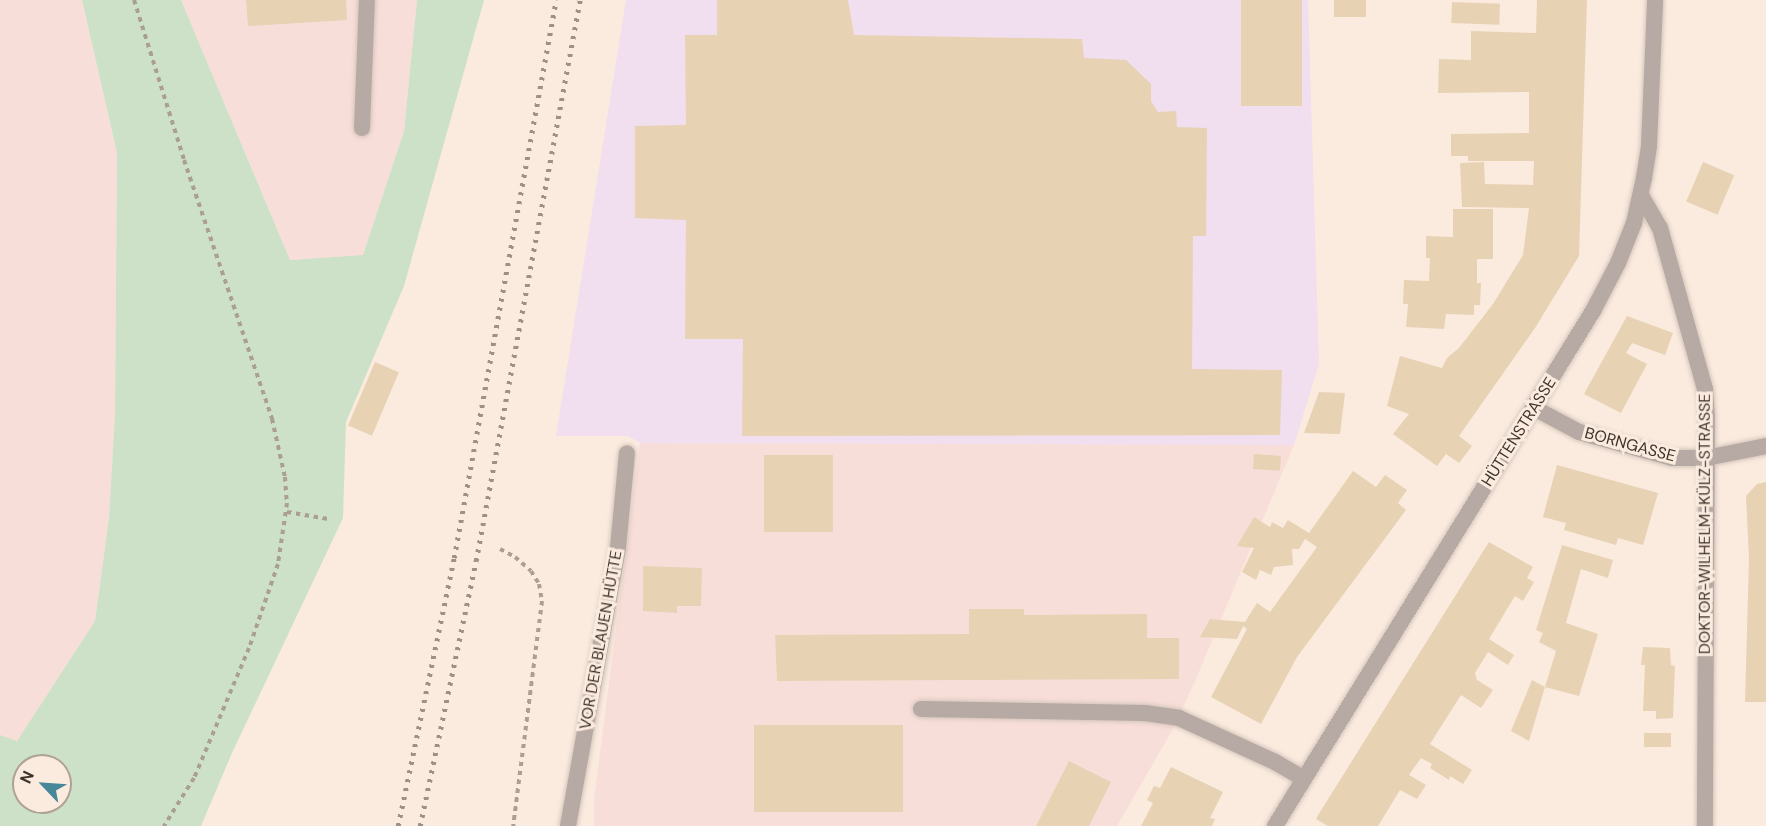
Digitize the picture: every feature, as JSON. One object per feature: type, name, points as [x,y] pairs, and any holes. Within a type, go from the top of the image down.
[{"type":"street","points":[[362,128],[367,0]]},
{"type":"street","name":"HÜTTENSTRASSE","points":[[1275,826],[1534,408],[1606,287],[1626,244],[1642,197],[1649,146],[1655,0]]},
{"type":"street","name":"DOKTOR-WILHELM-KÜLZ-STRASSE","points":[[1642,197],[1660,228],[1705,389],[1707,416],[1705,826]]},
{"type":"street","name":"BORNGASSE","points":[[1534,408],[1587,435],[1667,457],[1706,458],[1766,446]]},
{"type":"street","name":"VOR DER BLAUEN HÜTTE","points":[[568,826],[618,548],[627,453]]},
{"type":"street","points":[[921,709],[1145,712],[1179,718],[1275,762],[1303,778]]},
{"type":"path","points":[[134,0],[165,101],[272,419],[285,477],[287,512],[278,564],[249,648],[194,778],[164,826]]},
{"type":"path","points":[[287,512],[328,519]]},
{"type":"path","points":[[500,549],[515,557],[531,571],[539,584],[542,601],[513,826]]},
{"type":"shaded area","points":[[0,0],[82,0],[117,153],[115,414],[109,518],[95,621],[17,741],[0,735]]},
{"type":"shaded area","points":[[181,0],[417,0],[404,131],[363,255],[290,260]]},
{"type":"shaded area","points":[[626,0],[1308,0],[1319,364],[1294,445],[640,443],[628,436],[556,436]]},
{"type":"shaded area","points":[[640,443],[1294,445],[1172,731],[1117,826],[594,826],[594,799]]},
{"type":"green space","points":[[82,0],[181,0],[290,260],[363,255],[404,131],[417,0],[484,0],[404,286],[346,422],[343,518],[232,753],[201,826],[0,826],[0,735],[17,741],[95,621],[109,518],[115,414],[117,153]]},
{"type":"building","points":[[246,0],[346,0],[347,20],[248,26]]},
{"type":"building","points":[[717,0],[848,0],[854,35],[1082,39],[1084,58],[1126,60],[1151,84],[1151,101],[1158,112],[1176,111],[1177,127],[1207,128],[1206,236],[1193,236],[1192,369],[1282,370],[1280,435],[742,436],[743,339],[685,339],[686,220],[635,218],[635,126],[686,125],[685,35],[717,35]]},
{"type":"building","points":[[1241,0],[1302,0],[1302,106],[1241,106]]},
{"type":"building","points":[[1334,0],[1366,0],[1366,17],[1334,17]]},
{"type":"building","points":[[1537,0],[1587,0],[1579,256],[1535,328],[1459,436],[1472,446],[1459,463],[1446,454],[1437,466],[1393,434],[1409,414],[1387,406],[1400,356],[1442,368],[1447,358],[1459,348],[1493,304],[1523,255],[1529,208],[1462,207],[1460,163],[1484,162],[1485,184],[1533,185],[1534,161],[1468,161],[1468,156],[1451,156],[1451,134],[1529,133],[1529,92],[1438,93],[1439,59],[1471,60],[1471,31],[1536,33]]},
{"type":"building","points":[[1452,2],[1500,4],[1499,25],[1451,23]]},
{"type":"building","points":[[1703,162],[1734,175],[1717,215],[1686,202]]},
{"type":"building","points":[[1453,209],[1493,209],[1493,259],[1477,259],[1477,283],[1481,283],[1480,305],[1474,305],[1474,315],[1446,314],[1444,329],[1406,327],[1408,304],[1403,304],[1404,280],[1429,281],[1430,258],[1426,258],[1426,236],[1453,237]]},
{"type":"building","points":[[1627,316],[1673,333],[1665,355],[1632,343],[1626,353],[1647,364],[1621,413],[1584,394]]},
{"type":"building","points":[[375,362],[399,372],[372,436],[348,426]]},
{"type":"building","points":[[1319,392],[1345,393],[1340,434],[1304,433]]},
{"type":"building","points":[[1254,454],[1281,456],[1280,471],[1253,469]]},
{"type":"building","points":[[764,455],[833,455],[833,532],[764,532]]},
{"type":"building","points":[[1557,465],[1658,493],[1643,545],[1618,538],[1616,545],[1564,530],[1566,523],[1543,517]]},
{"type":"building","points":[[1353,471],[1376,487],[1385,475],[1407,490],[1398,503],[1406,510],[1297,657],[1261,724],[1211,697],[1247,629],[1243,626],[1237,639],[1200,637],[1210,619],[1245,622],[1257,603],[1270,612],[1317,547],[1305,539],[1299,549],[1292,549],[1293,565],[1274,567],[1271,575],[1260,570],[1256,580],[1242,572],[1254,548],[1237,546],[1254,517],[1270,527],[1272,522],[1283,528],[1288,520],[1309,533]]},
{"type":"building","points":[[1766,482],[1766,702],[1745,702],[1749,558],[1746,496],[1757,484]]},
{"type":"building","points":[[1489,542],[1533,567],[1527,578],[1534,582],[1523,601],[1515,596],[1489,639],[1514,655],[1508,665],[1488,652],[1475,673],[1477,680],[1493,690],[1481,708],[1461,695],[1430,744],[1472,770],[1463,784],[1450,776],[1449,780],[1430,768],[1432,764],[1421,758],[1409,775],[1426,785],[1417,799],[1400,790],[1378,826],[1328,826],[1316,819],[1320,812]]},
{"type":"building","points":[[1562,545],[1613,560],[1608,578],[1581,569],[1566,623],[1598,634],[1579,696],[1545,687],[1556,651],[1539,642],[1543,633],[1536,630]]},
{"type":"building","points":[[643,566],[702,568],[701,606],[677,606],[677,613],[643,611]]},
{"type":"building","points":[[969,609],[1024,609],[1024,615],[1147,614],[1147,638],[1179,638],[1179,679],[777,681],[775,635],[969,634]]},
{"type":"building","points":[[1643,647],[1670,648],[1671,665],[1675,666],[1673,718],[1656,719],[1656,711],[1643,711],[1645,665],[1641,665]]},
{"type":"building","points":[[1532,680],[1545,687],[1529,741],[1511,731]]},
{"type":"building","points":[[754,725],[903,725],[903,812],[754,812]]},
{"type":"building","points":[[1644,733],[1671,733],[1671,747],[1644,747]]},
{"type":"building","points":[[1069,761],[1111,782],[1089,826],[1036,826]]},
{"type":"building","points":[[1171,767],[1223,792],[1210,818],[1215,819],[1212,826],[1141,826],[1153,803],[1147,800],[1154,786],[1160,788]]},
{"type":"railway","points":[[398,826],[454,558],[556,0]]},
{"type":"railway","points":[[420,826],[476,561],[580,0]]}]
